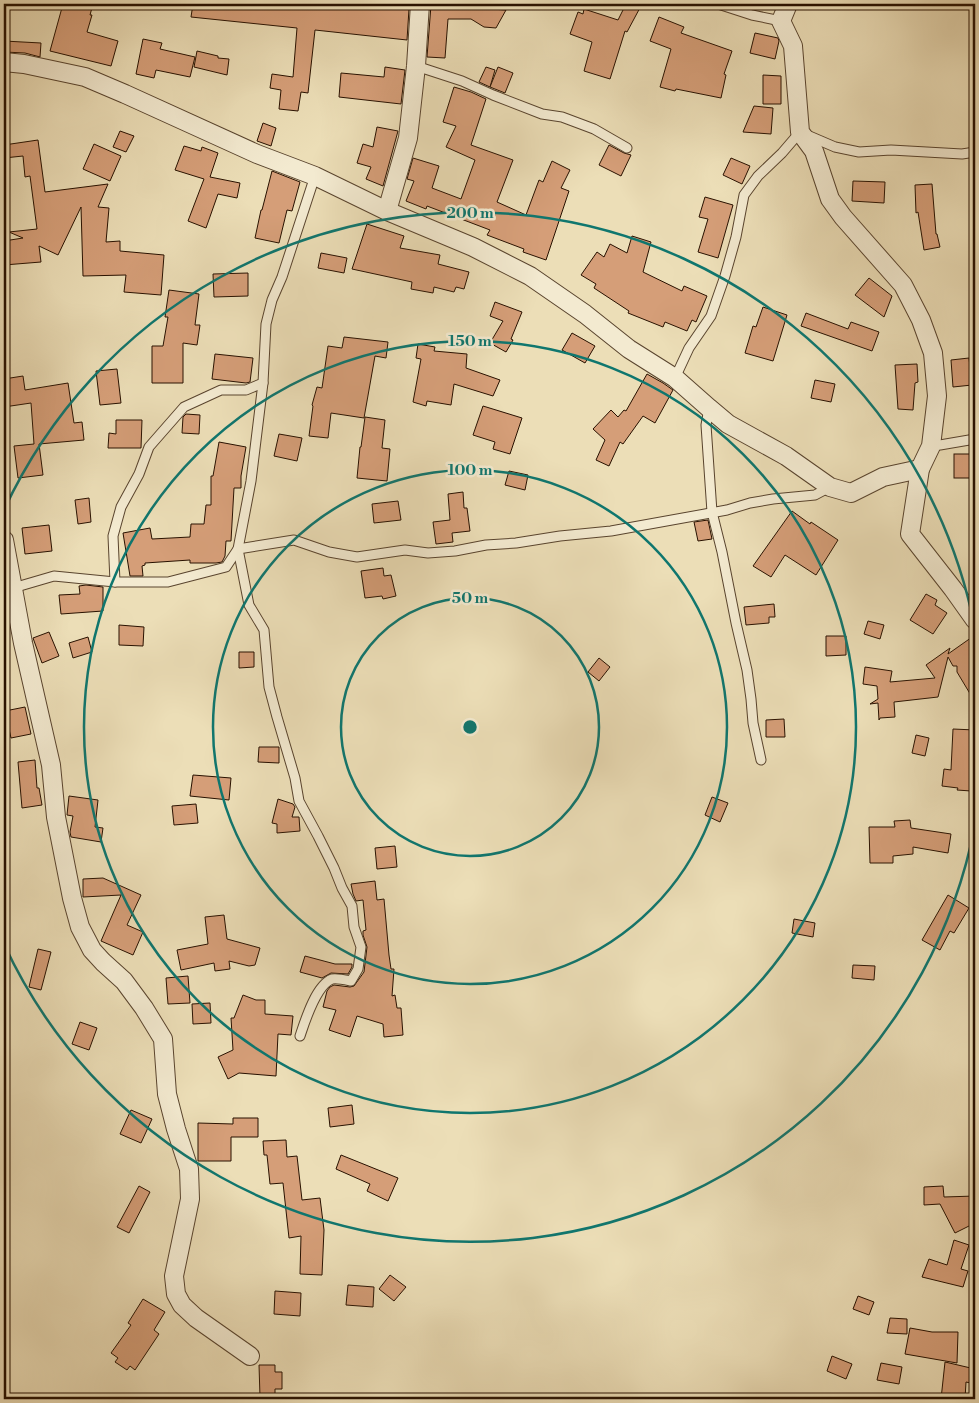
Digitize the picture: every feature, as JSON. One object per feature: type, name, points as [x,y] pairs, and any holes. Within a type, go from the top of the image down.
[{"type":"street","points":[[387,211],[408,138],[416,66],[420,4]]},
{"type":"street","points":[[788,4],[782,21],[793,46],[800,132],[814,151],[830,199],[903,285],[922,320],[933,353],[937,396],[931,446],[920,469],[910,534],[975,620]]},
{"type":"street","points":[[4,62],[24,64],[85,78],[125,94],[257,154],[315,176],[387,211],[473,247],[530,276],[585,314],[629,349],[675,378],[728,424],[786,456],[830,487],[851,492],[883,476],[920,469]]},
{"type":"street","points":[[4,540],[23,643],[51,765],[56,817],[72,898],[80,927],[92,950],[124,981],[144,1008],[163,1039],[167,1094],[189,1169],[190,1199],[174,1276],[176,1294],[182,1305],[196,1318],[250,1356]]},
{"type":"lane","points":[[718,4],[752,15],[782,21]]},
{"type":"lane","points":[[416,66],[462,81],[542,114],[562,117],[594,129],[627,148]]},
{"type":"lane","points":[[675,378],[689,348],[711,316],[736,237],[744,195],[758,176],[800,132],[835,146],[859,152],[891,150],[962,154],[975,152]]},
{"type":"lane","points":[[13,588],[54,576],[115,582],[168,582],[226,567],[238,549],[252,481],[263,383],[266,324],[315,176]]},
{"type":"lane","points":[[115,582],[113,536],[121,507],[139,474],[149,447],[184,407],[221,390],[246,390],[263,383]]},
{"type":"lane","points":[[708,408],[706,425],[712,512],[747,670],[753,723],[761,760]]},
{"type":"lane","points":[[931,446],[975,439]]},
{"type":"lane","points":[[238,549],[294,540],[329,552],[357,557],[405,550],[428,553],[455,551],[560,536],[611,531],[727,510],[750,503],[815,495],[830,487]]},
{"type":"lane","points":[[238,549],[249,605],[264,630],[269,687],[295,778],[299,802],[352,906],[354,927],[361,947],[358,968],[351,981],[334,979],[324,984],[307,1016],[300,1036]]},
{"type":"building","points":[[63,4],[93,4],[87,32],[118,41],[111,66],[50,51]]},
{"type":"building","points":[[193,4],[361,4],[409,9],[407,40],[315,30],[308,93],[301,92],[298,111],[279,109],[281,90],[270,88],[272,74],[293,77],[297,28],[191,17]]},
{"type":"building","points":[[626,4],[642,4],[627,32],[625,31],[610,79],[584,71],[592,42],[570,34],[578,12],[583,14],[584,9],[618,20]]},
{"type":"building","points":[[431,5],[506,10],[496,28],[484,27],[471,19],[448,19],[445,58],[427,57]]},
{"type":"building","points":[[659,17],[684,27],[681,33],[732,51],[724,74],[726,75],[721,98],[660,87],[671,49],[650,41]]},
{"type":"building","points":[[755,33],[778,38],[775,59],[750,53]]},
{"type":"building","points":[[143,39],[162,43],[160,49],[195,57],[190,77],[156,70],[154,78],[136,74]]},
{"type":"building","points":[[4,41],[41,43],[40,57],[25,53],[4,52]]},
{"type":"building","points":[[197,51],[218,56],[218,58],[229,59],[227,75],[194,67]]},
{"type":"building","points":[[385,67],[405,70],[401,104],[339,97],[341,73],[384,77]]},
{"type":"building","points":[[486,67],[495,70],[490,87],[479,82]]},
{"type":"building","points":[[498,67],[513,73],[505,93],[490,87]]},
{"type":"building","points":[[763,75],[781,76],[781,104],[763,104]]},
{"type":"building","points":[[454,87],[486,99],[471,145],[513,160],[497,202],[526,215],[539,180],[543,182],[552,161],[570,170],[561,188],[569,191],[546,260],[523,252],[524,249],[487,235],[490,230],[427,206],[426,209],[406,201],[414,181],[407,179],[413,158],[439,166],[432,188],[461,199],[475,160],[446,147],[456,126],[443,122]]},
{"type":"building","points":[[754,106],[773,108],[771,134],[743,132]]},
{"type":"building","points":[[263,123],[276,128],[271,146],[257,141]]},
{"type":"building","points":[[377,127],[398,131],[383,186],[366,179],[371,167],[357,163],[363,144],[373,147]]},
{"type":"building","points":[[120,131],[134,136],[126,152],[113,147]]},
{"type":"building","points":[[38,140],[45,192],[108,184],[98,207],[109,208],[106,242],[120,241],[120,251],[164,255],[161,295],[124,292],[126,275],[83,276],[81,207],[58,255],[39,246],[41,262],[4,265],[4,241],[23,238],[9,232],[37,229],[30,176],[25,177],[23,156],[4,158],[4,145]]},
{"type":"building","points":[[94,144],[121,156],[110,181],[83,169]]},
{"type":"building","points":[[609,145],[631,155],[621,176],[599,165]]},
{"type":"building","points":[[184,146],[201,151],[202,147],[218,153],[210,177],[240,183],[237,198],[218,194],[206,228],[188,221],[204,179],[175,170]]},
{"type":"building","points":[[731,158],[750,166],[742,184],[723,175]]},
{"type":"building","points":[[272,171],[300,182],[292,211],[287,210],[279,243],[255,238]]},
{"type":"building","points":[[853,181],[885,182],[884,203],[852,201]]},
{"type":"building","points":[[932,184],[936,234],[940,247],[924,250],[918,212],[916,213],[915,185]]},
{"type":"building","points":[[705,197],[733,205],[718,258],[698,252],[708,219],[699,217]]},
{"type":"building","points":[[367,224],[404,236],[400,248],[440,255],[438,264],[469,272],[464,289],[456,287],[454,292],[434,287],[433,293],[411,289],[412,282],[352,269]]},
{"type":"building","points":[[632,236],[651,242],[643,272],[682,291],[684,286],[707,296],[696,322],[692,320],[687,331],[665,322],[663,327],[628,313],[629,311],[594,288],[596,284],[581,275],[597,252],[604,257],[610,244],[627,253]]},
{"type":"building","points":[[321,253],[347,258],[344,273],[318,268]]},
{"type":"building","points":[[248,273],[248,296],[214,297],[213,274]]},
{"type":"building","points":[[869,278],[892,296],[884,317],[855,295]]},
{"type":"building","points":[[169,290],[199,294],[195,325],[200,325],[197,345],[183,343],[183,383],[152,383],[152,346],[163,346],[168,317],[165,317]]},
{"type":"building","points":[[495,302],[522,312],[511,339],[513,340],[506,352],[490,343],[503,321],[490,316]]},
{"type":"building","points":[[763,307],[787,315],[773,361],[745,353],[753,326],[756,327]]},
{"type":"building","points":[[806,313],[848,329],[851,322],[879,332],[872,351],[801,326]]},
{"type":"building","points":[[572,333],[595,346],[585,363],[562,350]]},
{"type":"building","points":[[344,337],[388,342],[386,358],[375,356],[364,418],[331,413],[328,438],[309,436],[312,405],[317,387],[322,388],[328,346],[342,348]]},
{"type":"building","points":[[418,344],[435,347],[434,351],[467,354],[466,368],[500,380],[493,396],[454,384],[451,405],[427,401],[426,406],[413,402],[421,359],[416,358]]},
{"type":"building","points":[[215,354],[253,358],[250,382],[212,379]]},
{"type":"building","points":[[969,358],[972,385],[953,387],[951,360]]},
{"type":"building","points":[[917,364],[918,382],[915,383],[913,410],[898,409],[895,365]]},
{"type":"building","points":[[117,369],[121,403],[100,405],[96,371]]},
{"type":"building","points":[[647,374],[673,390],[655,423],[643,416],[623,444],[620,442],[609,466],[596,460],[605,440],[593,429],[611,410],[618,417],[624,410],[626,411]]},
{"type":"building","points":[[23,376],[25,390],[68,383],[74,423],[82,422],[84,440],[39,444],[43,475],[18,478],[14,446],[34,444],[31,403],[4,407],[4,379]]},
{"type":"building","points":[[815,380],[835,384],[831,402],[811,398]]},
{"type":"building","points":[[483,406],[522,418],[510,454],[493,449],[495,442],[473,435]]},
{"type":"building","points":[[186,414],[200,415],[199,434],[182,433],[183,417]]},
{"type":"building","points":[[365,417],[385,420],[382,448],[390,449],[387,481],[357,478]]},
{"type":"building","points":[[116,420],[142,420],[141,448],[108,448],[109,433],[116,434]]},
{"type":"building","points":[[279,434],[302,438],[297,461],[274,456]]},
{"type":"building","points":[[219,442],[246,447],[241,488],[234,488],[231,541],[226,541],[225,556],[222,562],[190,563],[190,560],[145,563],[142,566],[143,576],[130,576],[123,533],[150,528],[152,539],[190,537],[191,524],[204,524],[206,505],[211,505],[211,476],[213,476]]},
{"type":"building","points":[[954,454],[975,454],[975,478],[954,478]]},
{"type":"building","points":[[509,471],[528,475],[525,490],[505,485]]},
{"type":"building","points":[[463,492],[464,508],[467,508],[470,531],[452,533],[453,542],[436,544],[433,522],[450,520],[448,494]]},
{"type":"building","points":[[89,498],[91,522],[78,524],[75,500]]},
{"type":"building","points":[[398,501],[401,520],[374,523],[372,504]]},
{"type":"building","points":[[792,511],[838,540],[816,575],[785,555],[771,577],[753,566]]},
{"type":"building","points":[[708,520],[712,539],[698,541],[694,522]]},
{"type":"building","points":[[49,525],[52,551],[25,554],[22,528]]},
{"type":"building","points":[[383,568],[384,576],[391,575],[396,596],[383,599],[382,596],[365,598],[361,571]]},
{"type":"building","points":[[79,586],[103,587],[103,611],[61,614],[59,595],[80,594]]},
{"type":"building","points":[[926,594],[937,600],[935,605],[947,613],[933,634],[910,620]]},
{"type":"building","points":[[774,604],[775,617],[769,617],[769,623],[746,625],[744,607]]},
{"type":"building","points":[[868,621],[884,625],[880,639],[864,634]]},
{"type":"building","points":[[119,625],[144,627],[143,646],[119,645]]},
{"type":"building","points":[[49,632],[59,656],[42,663],[33,638]]},
{"type":"building","points":[[975,635],[975,702],[957,672],[957,666],[953,666],[948,657],[938,697],[894,702],[895,717],[880,718],[879,720],[878,703],[870,704],[878,699],[877,686],[863,684],[865,667],[892,671],[890,682],[935,678],[926,665],[950,648],[948,654]]},
{"type":"building","points":[[826,636],[846,636],[846,655],[826,656]]},
{"type":"building","points":[[88,637],[92,652],[73,658],[69,643]]},
{"type":"building","points":[[239,652],[254,652],[254,667],[239,668]]},
{"type":"building","points":[[599,658],[610,667],[599,681],[588,672]]},
{"type":"building","points":[[25,707],[31,734],[11,738],[5,711]]},
{"type":"building","points":[[784,719],[785,737],[766,737],[766,720]]},
{"type":"building","points":[[953,729],[975,730],[975,773],[973,773],[971,791],[942,786],[944,769],[951,770]]},
{"type":"building","points":[[916,735],[929,738],[925,756],[912,753]]},
{"type":"building","points":[[259,747],[279,747],[279,763],[258,762]]},
{"type":"building","points":[[35,760],[37,788],[39,788],[42,805],[22,808],[18,762]]},
{"type":"building","points":[[193,775],[231,778],[229,800],[190,796]]},
{"type":"building","points":[[69,796],[98,800],[95,827],[103,828],[101,842],[71,837],[73,816],[67,815]]},
{"type":"building","points":[[712,797],[728,803],[720,822],[705,815]]},
{"type":"building","points":[[278,799],[293,804],[295,807],[292,817],[299,817],[300,831],[277,833],[277,824],[272,823]]},
{"type":"building","points":[[196,804],[198,823],[174,825],[172,806]]},
{"type":"building","points":[[910,820],[911,828],[951,834],[948,853],[913,847],[913,854],[893,856],[893,863],[870,863],[869,827],[895,827],[894,821]]},
{"type":"building","points":[[395,846],[397,867],[377,869],[375,848]]},
{"type":"building","points":[[103,878],[141,895],[127,925],[143,932],[133,955],[101,941],[121,895],[83,897],[83,879]]},
{"type":"building","points":[[375,881],[377,900],[384,899],[391,969],[394,969],[392,996],[395,995],[397,1008],[401,1008],[403,1035],[384,1037],[383,1024],[357,1016],[350,1037],[329,1030],[336,1010],[323,1007],[327,991],[330,987],[334,985],[354,986],[364,972],[367,947],[363,935],[363,931],[366,930],[363,900],[356,901],[351,884]]},
{"type":"building","points":[[948,895],[969,908],[954,933],[950,931],[940,950],[922,940]]},
{"type":"building","points":[[224,915],[227,939],[260,948],[255,965],[249,966],[229,961],[230,969],[215,971],[214,963],[181,970],[177,950],[208,944],[205,917]]},
{"type":"building","points":[[794,919],[815,923],[813,937],[792,933]]},
{"type":"building","points":[[38,949],[51,952],[41,990],[29,987]]},
{"type":"building","points":[[305,956],[335,964],[352,964],[352,967],[348,974],[331,973],[322,978],[300,972]]},
{"type":"building","points":[[853,965],[875,966],[874,980],[852,978]]},
{"type":"building","points":[[188,976],[190,1003],[168,1004],[166,978]]},
{"type":"building","points":[[243,995],[256,1000],[265,1000],[265,1014],[293,1016],[291,1035],[278,1034],[276,1076],[239,1073],[228,1079],[218,1057],[233,1050],[231,1018],[234,1018]]},
{"type":"building","points":[[210,1003],[211,1023],[193,1024],[192,1004]]},
{"type":"building","points":[[80,1022],[97,1028],[89,1050],[72,1044]]},
{"type":"building","points":[[352,1105],[354,1124],[330,1127],[328,1108]]},
{"type":"building","points":[[131,1110],[152,1119],[141,1143],[120,1134]]},
{"type":"building","points":[[233,1118],[258,1118],[258,1137],[231,1137],[231,1161],[198,1161],[198,1123],[233,1124]]},
{"type":"building","points":[[286,1140],[287,1157],[297,1156],[302,1200],[320,1198],[324,1230],[322,1275],[300,1274],[301,1236],[289,1238],[283,1183],[270,1184],[267,1155],[264,1155],[263,1141]]},
{"type":"building","points":[[341,1155],[398,1178],[388,1201],[367,1191],[370,1184],[336,1169]]},
{"type":"building","points":[[139,1186],[150,1192],[129,1233],[117,1227]]},
{"type":"building","points":[[943,1186],[944,1197],[975,1196],[975,1223],[955,1233],[940,1204],[924,1205],[924,1187]]},
{"type":"building","points":[[954,1240],[969,1245],[961,1269],[968,1271],[963,1287],[922,1277],[929,1259],[947,1265]]},
{"type":"building","points":[[390,1275],[406,1287],[394,1301],[379,1289]]},
{"type":"building","points":[[348,1285],[374,1287],[373,1307],[346,1305]]},
{"type":"building","points":[[275,1291],[301,1293],[300,1316],[274,1314]]},
{"type":"building","points":[[858,1296],[874,1302],[869,1315],[853,1309]]},
{"type":"building","points":[[143,1299],[165,1312],[154,1330],[159,1334],[135,1370],[130,1366],[127,1370],[115,1362],[118,1358],[111,1353],[131,1325],[128,1323]]},
{"type":"building","points":[[890,1318],[907,1319],[907,1334],[887,1333]]},
{"type":"building","points":[[910,1328],[932,1332],[958,1332],[957,1363],[905,1354]]},
{"type":"building","points":[[832,1356],[852,1364],[846,1379],[827,1371]]},
{"type":"building","points":[[945,1362],[975,1369],[975,1384],[966,1382],[965,1399],[941,1399]]},
{"type":"building","points":[[881,1363],[902,1367],[899,1384],[877,1380]]},
{"type":"building","points":[[259,1365],[275,1365],[275,1372],[282,1372],[282,1389],[275,1389],[275,1397],[260,1397]]}]
